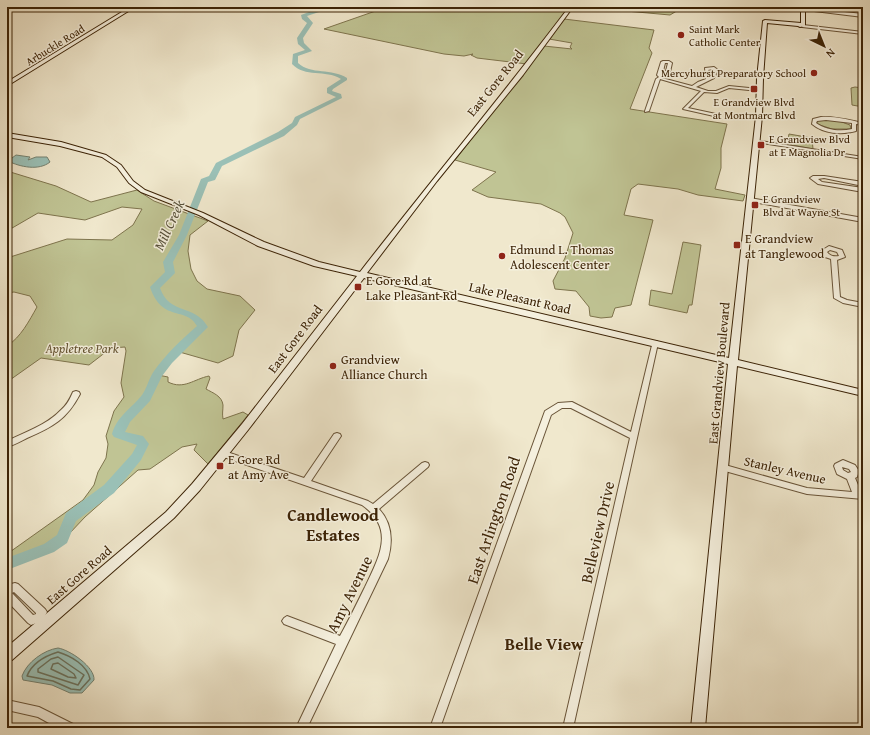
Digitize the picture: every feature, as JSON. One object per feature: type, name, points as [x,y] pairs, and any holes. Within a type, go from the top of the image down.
[{"type":"street","points":[[99,7],[126,11]]},
{"type":"street","name":"Arbuckle Road","points":[[7,84],[133,7]]},
{"type":"street","name":"East Gore Road","points":[[7,655],[42,621],[170,515],[224,454],[435,180],[521,74],[570,7]]},
{"type":"street","points":[[863,16],[804,8],[803,26],[863,32]]},
{"type":"street","name":"East Grandview Boulevard","points":[[698,728],[760,111],[759,92],[766,21],[803,26]]},
{"type":"street","points":[[647,111],[660,77],[659,75],[663,62],[666,59],[670,63],[669,70],[660,77]]},
{"type":"street","points":[[660,77],[703,91],[714,92],[724,89],[759,92]]},
{"type":"street","points":[[693,88],[696,84],[708,79]]},
{"type":"street","points":[[703,91],[685,109],[714,114]]},
{"type":"street","points":[[854,123],[854,129],[847,132],[821,128],[814,123],[815,120],[822,118],[863,124]]},
{"type":"street","name":"Lake Pleasant Road","points":[[7,135],[61,144],[104,156],[119,166],[131,182],[140,189],[197,212],[270,248],[318,264],[361,276],[734,361],[863,393]]},
{"type":"street","points":[[756,141],[863,158]]},
{"type":"street","points":[[863,184],[824,177],[813,178],[820,183],[863,190]]},
{"type":"street","points":[[750,200],[863,220]]},
{"type":"street","points":[[834,258],[836,292],[838,299],[863,305]]},
{"type":"street","name":"Belleview Drive","points":[[568,728],[655,343]]},
{"type":"street","points":[[7,444],[60,417],[69,408],[76,394]]},
{"type":"street","name":"East Arlington Road","points":[[435,728],[548,413],[561,405],[572,405],[634,437]]},
{"type":"street","points":[[306,482],[337,436]]},
{"type":"street","points":[[224,454],[353,498],[374,508],[426,465]]},
{"type":"street","name":"Stanley Avenue","points":[[724,468],[807,491],[860,496]]},
{"type":"street","points":[[850,476],[860,496]]},
{"type":"street","name":"Amy Avenue","points":[[301,728],[387,548],[386,528],[380,515],[374,508]]},
{"type":"street","points":[[15,587],[42,612],[42,621],[31,620],[7,590],[15,587]]},
{"type":"street","points":[[287,621],[343,642]]},
{"type":"street","points":[[7,705],[39,712],[69,728]]},
{"type":"green space","points":[[387,7],[569,7],[527,64],[477,58],[471,55],[473,54],[464,56],[444,54],[324,29]]},
{"type":"green space","points":[[582,7],[690,7],[680,9],[670,15]]},
{"type":"green space","points":[[564,19],[654,30],[649,48],[652,53],[630,109],[727,124],[721,148],[721,168],[715,189],[745,195],[743,201],[698,195],[678,189],[638,184],[631,189],[624,215],[653,220],[631,305],[615,308],[612,317],[601,318],[590,316],[589,307],[576,291],[555,289],[553,281],[565,258],[573,233],[565,217],[541,204],[488,197],[472,190],[496,172],[455,160],[544,46],[572,49],[570,47],[572,43],[549,39]]},
{"type":"green space","points":[[851,88],[863,88],[863,107],[852,105]]},
{"type":"green space","points":[[823,119],[839,121],[850,125],[851,129],[832,129],[817,124],[817,121]]},
{"type":"green space","points":[[789,134],[812,138],[813,149],[787,144]]},
{"type":"green space","name":"Appletree Park","points":[[7,171],[56,186],[91,202],[137,190],[154,201],[208,221],[190,235],[188,251],[191,269],[197,281],[207,289],[240,296],[255,310],[239,330],[233,356],[218,363],[176,351],[158,375],[168,377],[168,382],[179,385],[209,376],[210,378],[206,389],[221,399],[223,405],[223,419],[243,412],[248,415],[208,464],[194,450],[197,444],[182,447],[150,469],[138,470],[85,517],[68,535],[49,548],[7,564],[7,554],[83,500],[94,485],[98,472],[106,458],[108,444],[106,436],[114,411],[124,397],[121,383],[126,351],[125,347],[111,348],[89,365],[41,358],[7,382],[7,346],[21,333],[37,307],[30,296],[14,292],[7,293],[7,258],[67,239],[112,240],[133,225],[142,209],[122,207],[85,220],[38,213],[7,231]]},
{"type":"green space","points":[[683,242],[701,245],[692,305],[689,305],[687,313],[649,305],[651,290],[672,294]]},
{"type":"water","points":[[16,155],[30,157],[28,160],[36,157],[47,157],[50,162],[46,165],[29,167],[8,161]]},
{"type":"water","points":[[58,648],[69,652],[81,660],[93,675],[94,680],[82,693],[70,693],[52,685],[23,680],[22,676],[24,671],[32,662],[47,651]]},
{"type":"waterway","name":"Mill Creek","points":[[7,564],[49,548],[62,539],[71,517],[109,489],[137,457],[143,444],[139,439],[123,437],[118,434],[119,428],[129,414],[146,398],[158,374],[173,354],[203,327],[199,320],[193,316],[164,304],[158,297],[155,287],[170,273],[168,262],[183,235],[203,187],[204,181],[212,178],[219,165],[240,155],[252,147],[281,134],[295,124],[297,118],[304,116],[339,98],[339,95],[329,92],[330,88],[345,79],[337,74],[302,70],[295,64],[295,55],[309,51],[301,44],[300,38],[310,23],[305,19],[304,15],[320,10],[320,7]]},
{"type":"place","name":"Saint Mark Catholic Center","points":[[681,35]]},
{"type":"place","name":"Mercyhurst Preparatory School","points":[[814,73]]},
{"type":"place","name":"E Grandview Blvd at Montmarc Blvd","points":[[754,89]]},
{"type":"place","name":"E Grandview Blvd at E Magnolia Dr","points":[[761,145]]},
{"type":"place","name":"E Grandview Blvd at Wayne St","points":[[755,205]]},
{"type":"place","name":"E Grandview at Tanglewood","points":[[737,245]]},
{"type":"place","name":"Edmund L. Thomas Adolescent Center","points":[[502,256]]},
{"type":"place","name":"E Gore Rd at Lake Pleasant Rd","points":[[358,287]]},
{"type":"place","name":"Grandview Alliance Church","points":[[333,366]]},
{"type":"place","name":"E Gore Rd at Amy Ave","points":[[220,466]]},
{"type":"district","name":"Candlewood Estates","points":[[333,524]]},
{"type":"district","name":"Belle View","points":[[544,643]]}]
